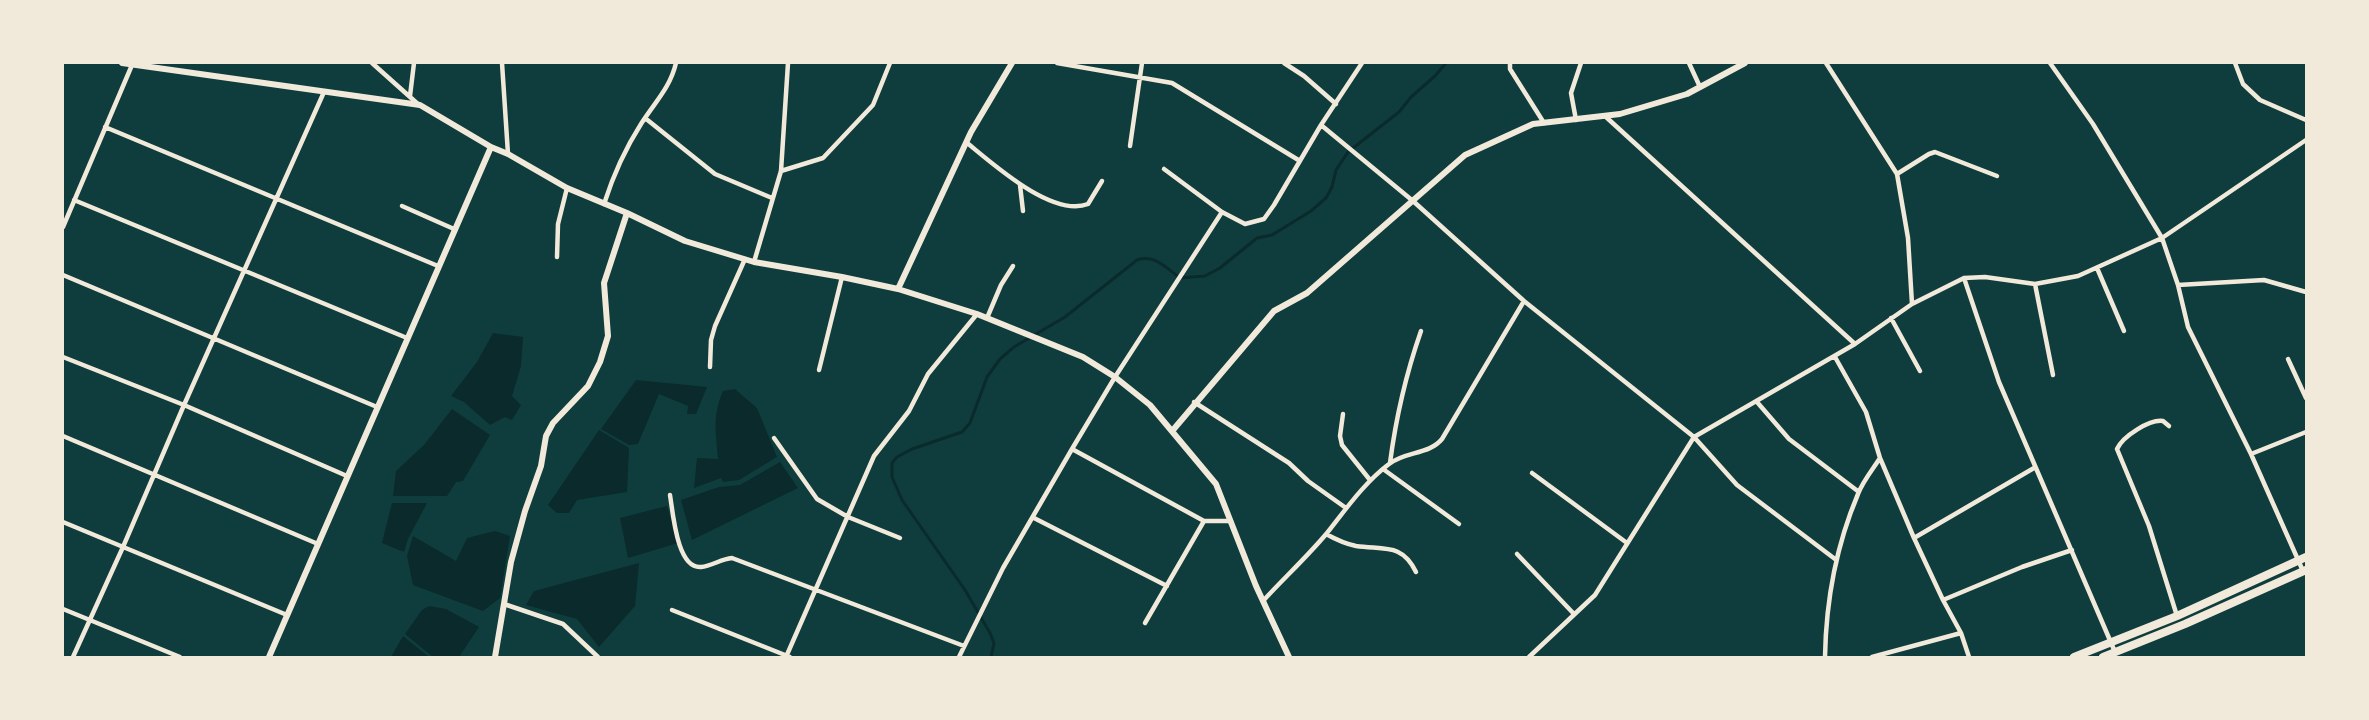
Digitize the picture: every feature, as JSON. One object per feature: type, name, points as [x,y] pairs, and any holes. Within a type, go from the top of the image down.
[{"type":"main road","points":[[2074,657],[2177,616],[2302,559]]},
{"type":"main road","points":[[2103,657],[2185,624],[2304,570]]},
{"type":"street","points":[[122,63],[420,105]]},
{"type":"street","points":[[372,63],[420,105],[491,147],[508,154],[567,188],[685,241],[745,260],[898,289],[987,318],[1083,357],[1115,377],[1150,405],[1216,484],[1263,601],[1289,657]]},
{"type":"street","points":[[410,96],[414,63]]},
{"type":"street","points":[[502,63],[508,154]]},
{"type":"street","points":[[604,204],[615,172],[645,118],[671,80],[676,63]]},
{"type":"street","points":[[754,262],[781,171],[788,63]]},
{"type":"street","points":[[781,171],[823,158],[873,105],[890,63]]},
{"type":"street","points":[[898,289],[966,142],[1013,63]]},
{"type":"street","points":[[1057,63],[1172,83],[1300,161]]},
{"type":"street","points":[[1130,146],[1142,63]]},
{"type":"street","points":[[1284,63],[1304,76],[1336,104]]},
{"type":"street","points":[[1164,169],[1222,212],[1245,224],[1264,219],[1362,63]]},
{"type":"street","points":[[1509,63],[1510,69],[1544,123]]},
{"type":"street","points":[[1576,120],[1571,93],[1581,63]]},
{"type":"street","points":[[1689,63],[1700,87]]},
{"type":"street","points":[[1173,430],[1194,402],[1274,310],[1307,293],[1465,155],[1533,124],[1606,117],[1687,94],[1745,63]]},
{"type":"street","points":[[1826,63],[1897,174],[1908,238],[1912,304]]},
{"type":"street","points":[[2050,63],[2093,124],[2162,238],[2178,285],[2188,327],[2302,559],[2304,570]]},
{"type":"street","points":[[2235,63],[2243,84],[2260,100],[2306,120]]},
{"type":"street","points":[[63,226],[132,65]]},
{"type":"street","points":[[73,657],[324,92]]},
{"type":"street","points":[[1606,117],[1855,344]]},
{"type":"street","points":[[645,118],[715,174],[772,198]]},
{"type":"street","points":[[1321,125],[1413,201],[1524,301],[1694,437],[1737,484],[1835,559]]},
{"type":"street","points":[[105,127],[438,266]]},
{"type":"street","points":[[1528,657],[1595,595],[1694,437],[1835,357],[1912,304],[1964,278],[1985,277],[2035,284],[2078,276],[2162,238],[2306,140]]},
{"type":"street","points":[[966,142],[1020,185],[1060,203],[1083,206],[1088,204],[1102,181]]},
{"type":"street","points":[[269,657],[491,147]]},
{"type":"street","points":[[1897,174],[1935,152],[1997,176]]},
{"type":"street","points":[[1020,185],[1023,211]]},
{"type":"street","points":[[557,257],[558,224],[567,188]]},
{"type":"street","points":[[74,200],[407,338]]},
{"type":"street","points":[[402,206],[454,229]]},
{"type":"street","points":[[959,657],[982,609],[1072,449],[1115,377],[1222,212]]},
{"type":"street","points":[[495,657],[511,562],[525,511],[541,466],[546,436],[553,423],[588,386],[600,362],[608,336],[604,283],[627,213]]},
{"type":"street","points":[[710,367],[711,340],[715,326],[745,260]]},
{"type":"street","points":[[987,318],[1001,285],[1013,266]]},
{"type":"street","points":[[2097,268],[2124,332]]},
{"type":"street","points":[[63,275],[377,407]]},
{"type":"street","points":[[819,370],[842,277]]},
{"type":"street","points":[[1964,278],[1999,382],[2034,468],[2072,550],[2109,644],[2115,652]]},
{"type":"street","points":[[2178,285],[2264,280],[2306,292]]},
{"type":"street","points":[[2035,284],[2053,375]]},
{"type":"street","points":[[1263,601],[1326,534],[1370,480],[1390,463],[1409,453],[1429,449],[1442,440],[1524,301]]},
{"type":"street","points":[[672,610],[788,657],[874,456],[909,411],[928,374],[977,314]]},
{"type":"street","points":[[1892,318],[1920,371]]},
{"type":"street","points":[[1390,463],[1395,422],[1407,371],[1421,331]]},
{"type":"street","points":[[63,357],[184,405],[347,476]]},
{"type":"street","points":[[1835,357],[1866,412],[1880,458],[1942,600],[1961,633],[1969,657]]},
{"type":"street","points":[[2288,359],[2306,398]]},
{"type":"street","points":[[1194,402],[1280,457],[1308,481],[1346,508]]},
{"type":"street","points":[[1757,402],[1789,439],[1859,492]]},
{"type":"street","points":[[1343,414],[1340,436],[1342,445],[1370,480]]},
{"type":"street","points":[[2169,426],[2163,421],[2154,421],[2126,438],[2117,449],[2149,526],[2177,616]]},
{"type":"street","points":[[2251,454],[2306,432]]},
{"type":"street","points":[[63,436],[318,544]]},
{"type":"street","points":[[774,438],[817,500],[848,517],[900,538]]},
{"type":"street","points":[[1072,449],[1203,521],[1231,521]]},
{"type":"street","points":[[1824,657],[1835,559],[1859,492],[1880,458]]},
{"type":"street","points":[[1914,538],[2034,468]]},
{"type":"street","points":[[1383,469],[1459,524]]},
{"type":"street","points":[[1532,473],[1627,543]]},
{"type":"street","points":[[670,495],[681,550],[693,567],[732,558],[964,646]]},
{"type":"street","points":[[1034,518],[1167,586]]},
{"type":"street","points":[[1145,623],[1203,521]]},
{"type":"street","points":[[63,522],[287,615]]},
{"type":"street","points":[[1326,534],[1349,545],[1396,551],[1410,559],[1416,572]]},
{"type":"street","points":[[1942,600],[2022,567],[2072,550]]},
{"type":"street","points":[[1517,554],[1574,614]]},
{"type":"street","points":[[504,604],[563,624],[598,657]]},
{"type":"street","points":[[63,609],[180,657]]},
{"type":"street","points":[[1872,657],[1961,633]]},
{"type":"water","points":[[493,333],[523,337],[521,366],[512,396],[521,405],[512,420],[505,417],[490,425],[464,402],[451,396],[477,362]]},
{"type":"water","points":[[636,380],[707,387],[696,414],[687,414],[688,406],[659,394],[638,444],[629,445],[601,429]]},
{"type":"water","points":[[735,389],[757,408],[777,457],[739,480],[723,482],[721,478],[694,488],[697,458],[718,459],[717,409],[723,391]]},
{"type":"water","points":[[452,409],[490,435],[463,481],[456,482],[447,496],[393,496],[396,471],[424,445]]},
{"type":"water","points":[[599,430],[629,448],[627,492],[577,500],[569,513],[557,513],[548,505]]},
{"type":"water","points":[[780,462],[798,488],[692,540],[681,500],[719,487],[740,485]]},
{"type":"water","points":[[392,503],[427,503],[408,539],[404,552],[382,543]]},
{"type":"water","points":[[667,506],[678,543],[628,558],[620,518]]},
{"type":"water","points":[[495,531],[510,536],[500,598],[483,611],[413,585],[407,556],[413,536],[456,561],[467,538]]},
{"type":"water","points":[[639,563],[635,606],[599,647],[577,619],[526,605],[534,591]]},
{"type":"water","points":[[429,606],[446,609],[479,627],[459,657],[433,657],[405,634],[422,610]]},
{"type":"water","points":[[403,636],[429,657],[391,657]]},
{"type":"waterway","points":[[991,657],[994,643],[990,633],[965,590],[902,500],[892,477],[892,463],[897,457],[912,449],[962,432],[970,423],[987,377],[1000,359],[1014,347],[1065,317],[1137,260],[1155,260],[1180,278],[1205,276],[1220,268],[1257,238],[1272,235],[1311,211],[1326,198],[1332,187],[1336,170],[1348,152],[1399,112],[1446,63]]}]
